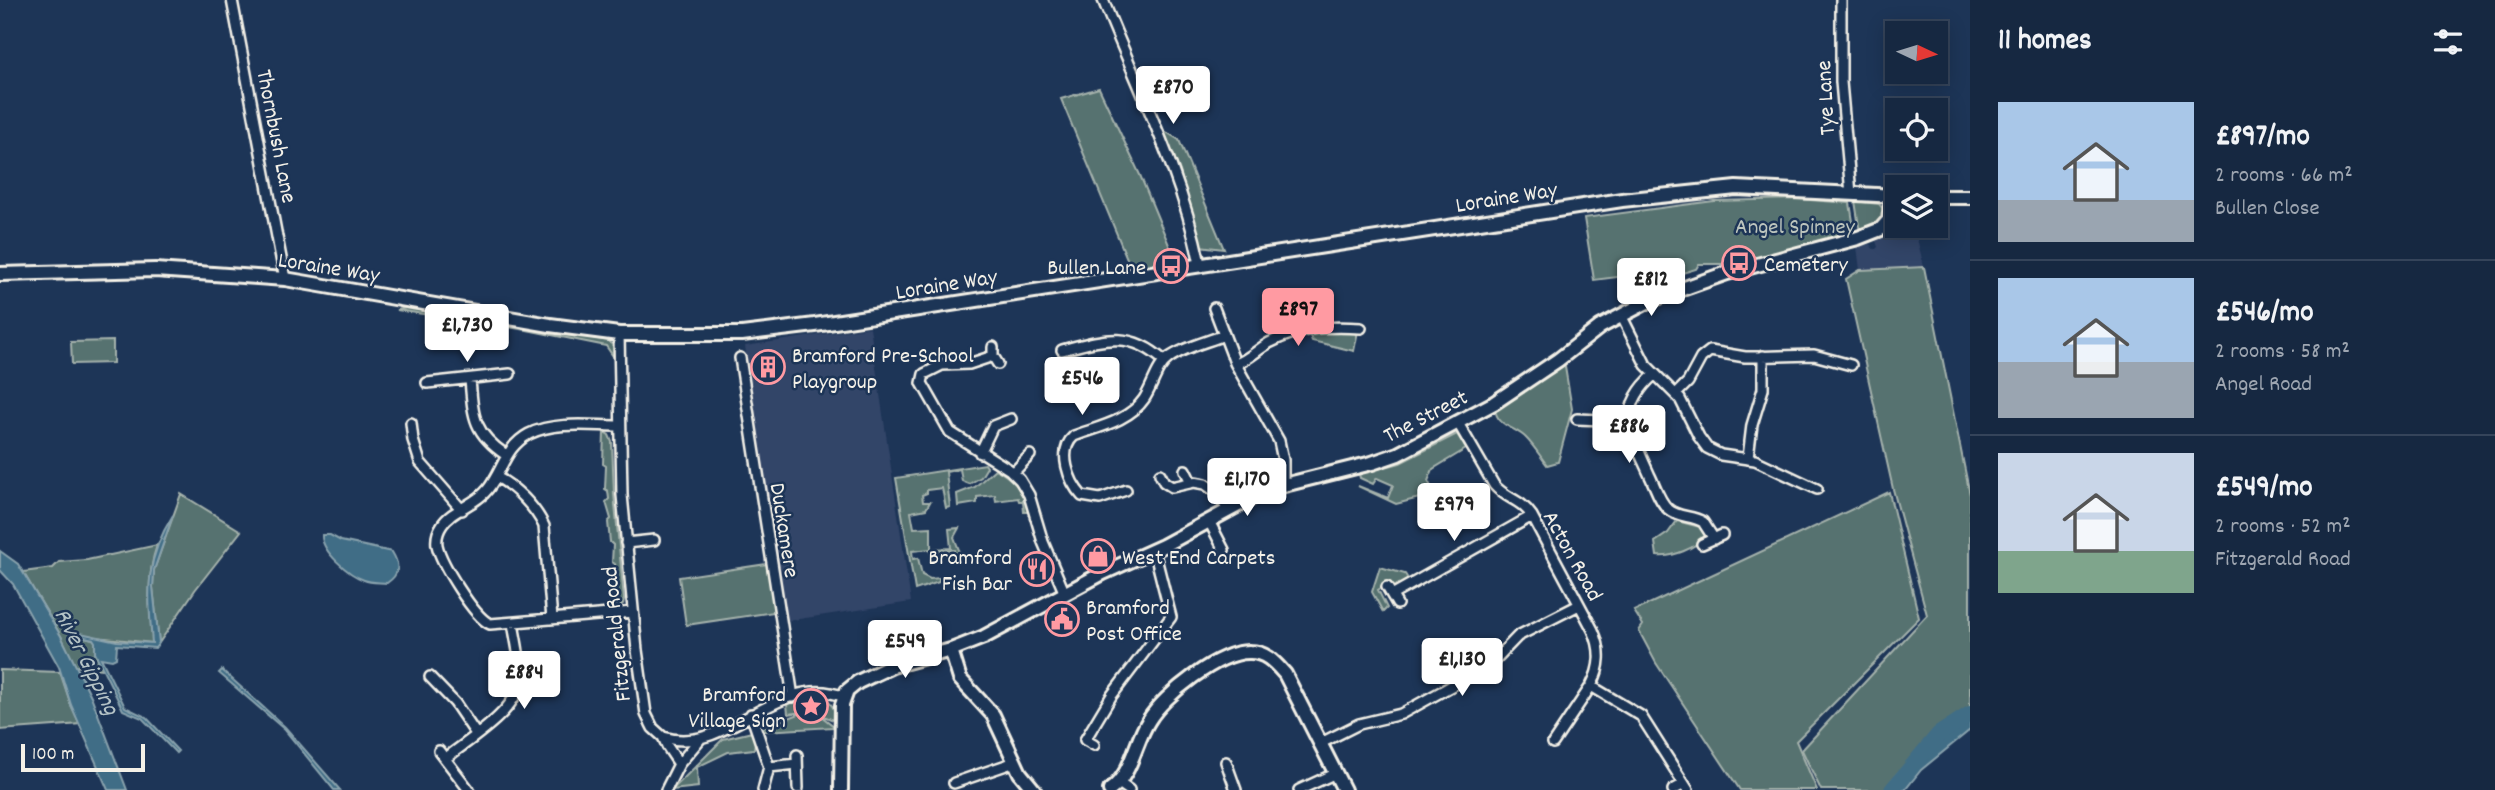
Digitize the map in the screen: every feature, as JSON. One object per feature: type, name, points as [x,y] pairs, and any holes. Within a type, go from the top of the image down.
[{"type":"main road","name":"Loraine Way","points":[[0,274],[155,270],[285,279],[550,325],[619,334],[731,334],[787,329],[1635,198],[1736,188],[1885,196]]},
{"type":"main road","points":[[1948,197],[1970,197]]},
{"type":"main road","name":"The Street","points":[[951,650],[984,637],[1102,573],[1154,550],[1228,509],[1283,484],[1392,456],[1458,423],[1512,391],[1600,327],[1663,295],[1727,273],[1869,234],[1885,225]]},
{"type":"main road","points":[[841,790],[840,726],[844,697],[853,685],[878,672],[951,650],[960,679],[993,715],[1015,762],[1034,790]]},
{"type":"main road","points":[[1119,788],[1148,721],[1161,704],[1177,689],[1234,654],[1250,652],[1264,655],[1275,662],[1285,674],[1344,790]]},
{"type":"street","name":"Thornbush Lane","points":[[232,0],[285,279]]},
{"type":"street","points":[[1104,0],[1168,152],[1200,264]]},
{"type":"street","name":"Tye Lane","points":[[1841,0],[1841,82],[1851,194]]},
{"type":"street","points":[[1214,308],[1236,364],[1276,434],[1283,454],[1283,484]]},
{"type":"street","points":[[1620,316],[1640,355],[1654,374],[1676,394],[1707,448],[1721,455],[1748,458],[1767,464],[1817,489]]},
{"type":"street","points":[[1236,364],[1266,345],[1298,332],[1326,326],[1362,328]]},
{"type":"street","name":"Fitzgerald Road","points":[[619,334],[619,426],[626,543],[646,714],[679,764]]},
{"type":"street","points":[[1126,490],[1100,499],[1083,496],[1073,484],[1065,460],[1066,446],[1074,436],[1123,418],[1132,412],[1144,399],[1164,361],[1224,335]]},
{"type":"street","points":[[1062,350],[1105,339],[1121,339],[1141,344],[1164,361]]},
{"type":"street","points":[[1676,394],[1688,382],[1701,358],[1708,352],[1717,351],[1745,357],[1814,355],[1851,365]]},
{"type":"street","points":[[995,356],[970,364],[938,366],[926,372],[922,379],[923,386],[950,432],[1020,480],[1029,495],[1043,542],[1065,594]]},
{"type":"street","points":[[1748,458],[1752,425],[1763,389],[1763,356]]},
{"type":"street","name":"Duckamere","points":[[740,358],[793,697]]},
{"type":"street","points":[[742,370],[753,368]]},
{"type":"street","points":[[426,383],[510,374]]},
{"type":"street","points":[[1654,374],[1635,397],[1629,421],[1631,435],[1665,505],[1676,514],[1703,522],[1718,537],[1702,544]]},
{"type":"street","points":[[470,379],[473,410],[479,431],[506,455]]},
{"type":"street","points":[[980,453],[993,426],[1011,419]]},
{"type":"street","points":[[1577,419],[1629,421]]},
{"type":"street","points":[[411,423],[420,462],[463,510]]},
{"type":"street","name":"Acton Road","points":[[1458,423],[1494,485],[1521,503],[1532,516],[1599,646],[1599,666],[1591,685],[1553,743]]},
{"type":"street","points":[[619,426],[545,428],[525,436],[506,455],[484,494],[446,520],[439,529],[437,540],[439,552],[478,617],[490,624],[633,612]]},
{"type":"street","points":[[1013,473],[1030,455]]},
{"type":"street","points":[[1185,470],[1191,482]]},
{"type":"street","points":[[1160,474],[1164,482],[1172,487],[1191,482],[1212,488],[1228,509]]},
{"type":"street","points":[[496,477],[509,485],[542,521],[552,619]]},
{"type":"street","points":[[1392,596],[1532,516]]},
{"type":"street","points":[[1209,521],[1224,550]]},
{"type":"street","name":"Fitzgerald Road","points":[[626,543],[654,540]]},
{"type":"street","points":[[1094,745],[1085,740],[1112,695],[1171,617],[1154,550]]},
{"type":"street","points":[[1319,744],[1355,726],[1401,715],[1491,664],[1518,636],[1579,605]]},
{"type":"street","points":[[470,790],[442,755],[476,734],[509,706],[518,690],[520,674],[513,623]]},
{"type":"street","points":[[430,677],[454,703],[476,734]]},
{"type":"street","points":[[1591,685],[1641,716],[1686,787],[1673,790]]},
{"type":"street","points":[[663,737],[680,741],[701,738],[793,697],[821,690],[844,697]]},
{"type":"street","points":[[751,714],[769,767],[763,790]]},
{"type":"street","points":[[666,790],[679,764],[701,738]]},
{"type":"street","points":[[769,767],[797,760],[799,789]]},
{"type":"street","points":[[954,783],[1015,762]]},
{"type":"street","points":[[1226,762],[1236,790]]},
{"type":"street","points":[[1299,790],[1336,773]]},
{"type":"shaded area","points":[[1885,237],[1917,238],[1924,267],[1860,270],[1857,247],[1870,244],[1876,249],[1876,241]]},
{"type":"shaded area","points":[[870,327],[911,602],[786,621],[745,346]]},
{"type":"shaded area","points":[[173,515],[154,570],[153,587],[159,643],[155,648],[117,645],[116,658],[101,658],[125,707],[146,717],[178,751],[176,753],[142,718],[123,710],[95,653],[95,642],[93,639],[76,635],[76,632],[117,641],[152,643],[150,577],[157,547]]},
{"type":"shaded area","points":[[322,535],[392,552],[397,565],[396,573],[387,583],[369,582],[358,577],[331,555]]},
{"type":"shaded area","points":[[0,551],[18,564],[61,636],[91,696],[127,790],[108,790],[71,705],[59,667],[13,584],[0,570]]},
{"type":"shaded area","points":[[222,670],[285,727],[340,790],[334,790],[285,730],[219,673]]},
{"type":"shaded area","points":[[1970,711],[1970,730],[1921,770],[1905,790],[1885,790],[1924,747]]},
{"type":"green space","points":[[1099,88],[1140,175],[1174,257],[1162,263],[1130,266],[1061,99]]},
{"type":"green space","points":[[1163,130],[1179,140],[1224,249],[1200,246],[1180,171]]},
{"type":"green space","name":"Angel Spinney","points":[[1797,199],[1850,203],[1855,234],[1749,263],[1746,259],[1726,264],[1699,264],[1696,269],[1679,274],[1670,287],[1637,298],[1633,275],[1594,280],[1584,218],[1714,201]]},
{"type":"green space","points":[[1855,201],[1879,204],[1884,210],[1881,220],[1860,233]]},
{"type":"green space","points":[[1924,267],[1970,495],[1970,714],[1939,734],[1892,790],[1821,790],[1802,750],[1927,615],[1893,489],[1846,279],[1860,270]]},
{"type":"green space","points":[[411,307],[609,341],[614,347],[615,359],[606,346],[527,330],[397,310]]},
{"type":"green space","points":[[1308,331],[1358,331],[1354,351],[1312,341]]},
{"type":"green space","points":[[113,341],[113,363],[72,364],[71,342]]},
{"type":"green space","points":[[1564,361],[1572,409],[1558,462],[1547,465],[1522,434],[1499,419],[1495,408]]},
{"type":"green space","points":[[604,432],[612,442],[624,599],[623,604],[617,608],[613,574],[616,571],[612,562],[613,545],[610,542],[608,522],[611,519],[606,502],[609,499],[605,489],[606,466],[603,464]]},
{"type":"green space","points":[[1457,434],[1466,449],[1433,469],[1428,481],[1435,494],[1396,504],[1358,486],[1388,498],[1393,485],[1377,478],[1373,484],[1360,478],[1359,474],[1400,463]]},
{"type":"green space","points":[[985,464],[987,467],[981,477],[969,484],[962,481],[960,469],[946,472],[950,507],[946,508],[942,488],[927,490],[927,493],[922,495],[923,502],[930,502],[926,509],[911,512],[914,528],[931,527],[931,549],[951,548],[949,529],[959,528],[954,537],[959,550],[957,554],[953,555],[955,550],[935,551],[931,556],[930,549],[912,551],[913,559],[918,558],[922,575],[930,579],[939,578],[939,582],[915,590],[896,478]]},
{"type":"green space","points":[[995,469],[1017,486],[1028,512],[1024,512],[1023,501],[1018,498],[996,501],[995,495],[977,497],[977,503],[958,506],[957,494],[975,487]]},
{"type":"green space","points":[[1889,492],[1919,618],[1796,741],[1817,790],[1740,790],[1656,663],[1639,631],[1643,625],[1634,611]]},
{"type":"green space","points":[[181,494],[241,531],[195,590],[159,643],[153,587],[154,570]]},
{"type":"green space","points":[[1677,521],[1700,527],[1705,536],[1683,551],[1657,556],[1655,542],[1668,533]]},
{"type":"green space","points":[[157,545],[150,581],[153,643],[76,635],[96,642],[95,653],[103,669],[75,666],[61,636],[23,572],[53,568],[59,562],[87,560]]},
{"type":"green space","points":[[767,564],[774,612],[686,625],[679,577]]},
{"type":"green space","points":[[1380,567],[1405,574],[1410,582],[1396,589],[1388,584],[1378,590],[1387,608],[1383,612],[1372,592]]},
{"type":"green space","points":[[0,670],[60,672],[71,705],[81,724],[0,730]]},
{"type":"green space","points":[[813,697],[830,703],[835,711],[836,721],[811,711],[788,714],[787,704]]},
{"type":"green space","points":[[804,712],[821,716],[835,727],[764,731],[763,728]]},
{"type":"green space","points":[[752,732],[754,749],[728,752],[697,767],[698,787],[672,790],[723,739]]},
{"type":"waterway","name":"River Gipping","points":[[1892,790],[1939,734],[1970,714]]},
{"type":"place","name":"Cemetery","points":[[1739,263]]},
{"type":"place","name":"Bullen Lane","points":[[1171,266]]},
{"type":"place","name":"Bramford Pre-School Playgroup","points":[[768,367]]},
{"type":"place","name":"West End Carpets","points":[[1098,556]]},
{"type":"place","name":"Bramford Fish Bar","points":[[1037,569]]},
{"type":"place","name":"Bramford Post Office","points":[[1062,619]]},
{"type":"place","name":"Bramford Village Sign","points":[[811,706]]}]
